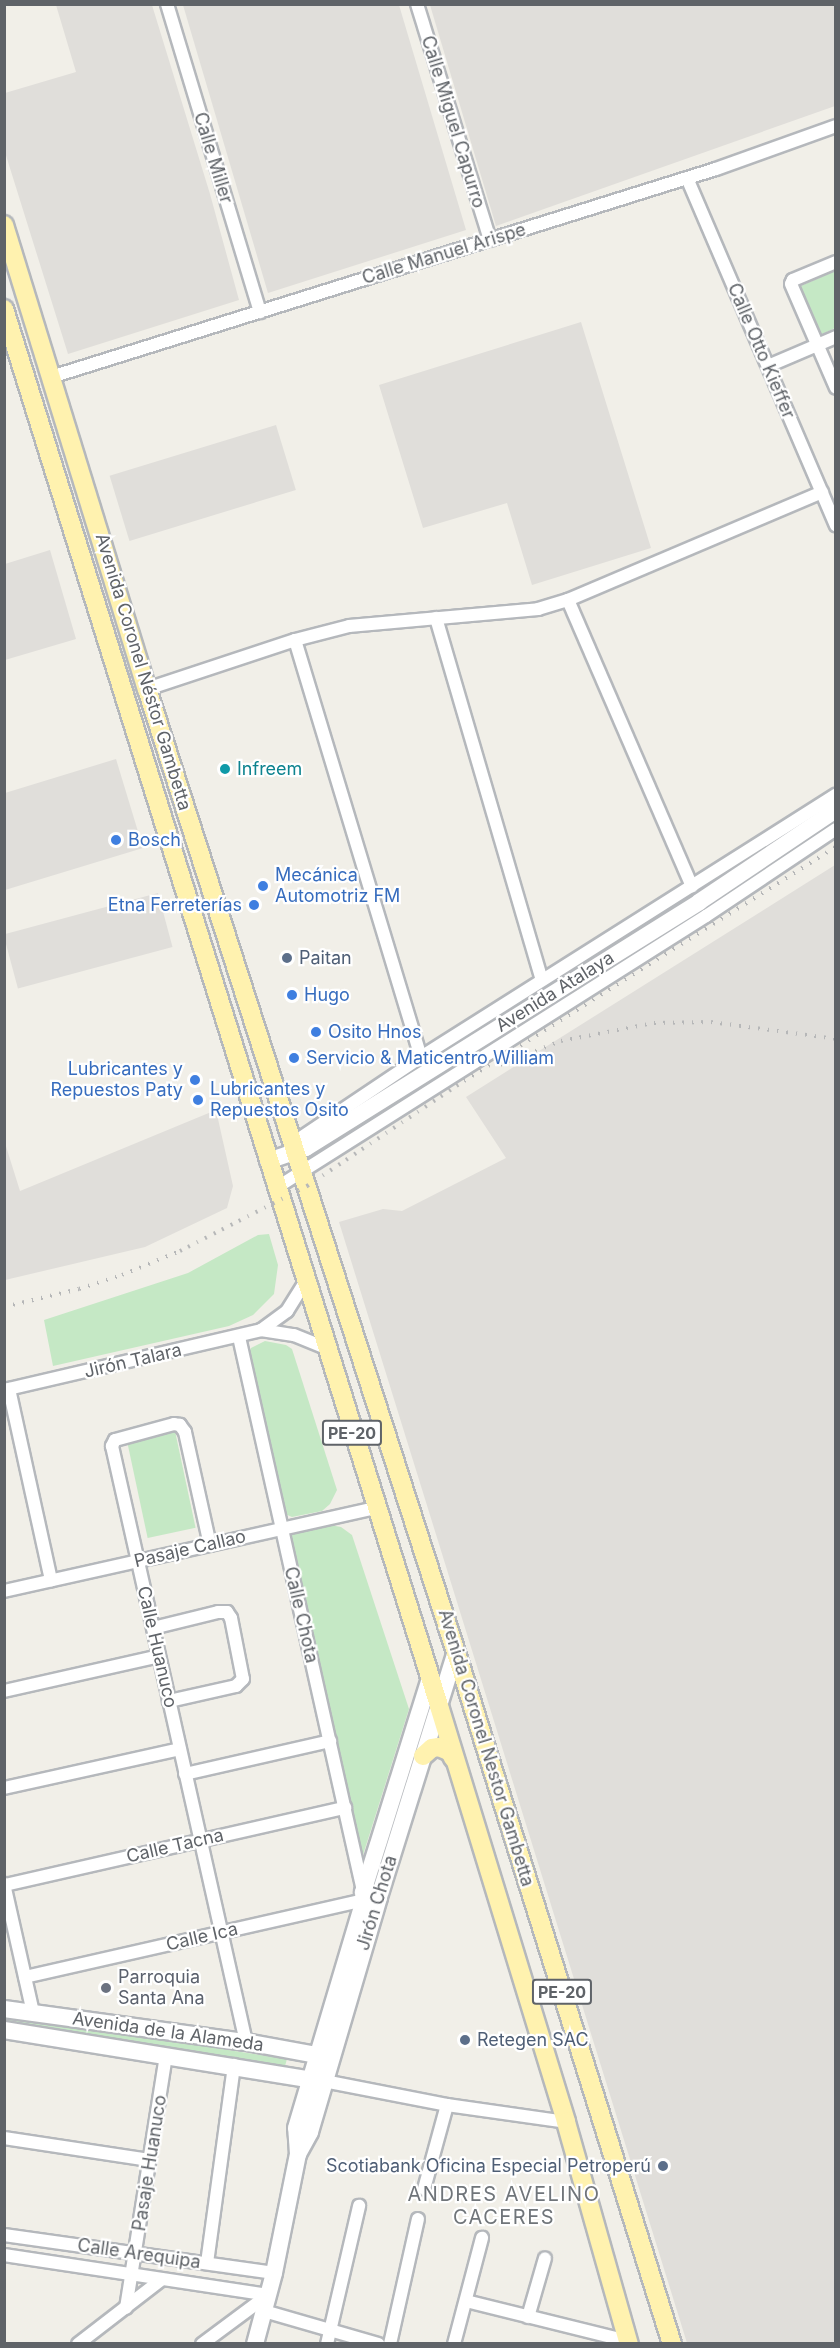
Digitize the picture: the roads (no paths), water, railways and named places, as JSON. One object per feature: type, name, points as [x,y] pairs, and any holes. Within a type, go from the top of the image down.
[{"type":"main road","name":"Avenida Coronel Néstor Gambetta","points":[[4,225],[147,689],[294,1148]]},
{"type":"main road","name":"Avenida Coronel Néstor Gambetta","points":[[4,309],[268,1161]]},
{"type":"main road","name":"Avenida Coronel Nestor Gambetta","points":[[294,1148],[456,1652],[666,2339]]},
{"type":"main road","name":"Avenida Coronel Nestor Gambetta","points":[[268,1161],[439,1706],[566,2122],[628,2342]]},
{"type":"main road","points":[[423,1756],[432,1748],[439,1747],[450,1752],[453,1758]]},
{"type":"street","name":"Calle Miller","points":[[167,4],[260,312]]},
{"type":"street","name":"Calle Miguel Capurro","points":[[417,4],[489,240]]},
{"type":"street","name":"Calle Manuel Arispe","points":[[51,377],[687,178],[836,126]]},
{"type":"street","name":"Calle Otto Kieffer","points":[[687,178],[836,525]]},
{"type":"street","points":[[836,262],[793,280],[792,290],[836,388]]},
{"type":"street","points":[[768,366],[836,337]]},
{"type":"street","points":[[147,689],[295,640],[349,626],[538,609],[568,600],[822,492]]},
{"type":"street","points":[[568,600],[692,886]]},
{"type":"street","points":[[436,618],[542,980]]},
{"type":"street","points":[[295,640],[421,1057]]},
{"type":"street","name":"Avenida Atalaya","points":[[294,1148],[421,1057],[836,795]]},
{"type":"street","name":"Avenida Atalaya","points":[[268,1161],[294,1148],[699,902],[836,810]]},
{"type":"street","name":"Avenida Atalaya","points":[[276,1188],[706,916],[836,828]]},
{"type":"street","name":"Jirón Talara","points":[[7,1390],[261,1330],[286,1311],[306,1282]]},
{"type":"street","name":"Jirón Talara","points":[[261,1330],[294,1335],[326,1348]]},
{"type":"street","name":"Calle Chota","points":[[239,1337],[345,1808],[369,1896]]},
{"type":"street","points":[[7,1390],[51,1580]]},
{"type":"street","name":"Calle Huanuco","points":[[210,1545],[185,1432],[180,1425],[174,1424],[121,1436],[112,1446],[246,2042]]},
{"type":"street","name":"Pasaje Callao","points":[[4,1591],[375,1508]]},
{"type":"street","points":[[153,1628],[218,1612],[227,1612],[231,1618],[243,1679],[236,1686],[169,1701]]},
{"type":"street","name":"Jirón Chota","points":[[369,1896],[423,1756],[456,1652]]},
{"type":"street","points":[[4,1691],[159,1656]]},
{"type":"street","name":"Jirón Chota","points":[[255,2343],[274,2273],[298,2154],[310,2132],[317,2080],[430,1678]]},
{"type":"street","points":[[186,1774],[330,1741]]},
{"type":"street","points":[[4,1788],[180,1749]]},
{"type":"street","name":"Calle Tacna","points":[[5,1884],[345,1808]]},
{"type":"street","points":[[5,1884],[33,2013]]},
{"type":"street","name":"Calle Ica","points":[[25,1977],[221,1933],[369,1896]]},
{"type":"street","name":"Avenida de la Alameda","points":[[4,2009],[246,2042],[324,2056]]},
{"type":"street","name":"Avenida de la Alameda","points":[[4,2030],[317,2080]]},
{"type":"street","name":"Pasaje Huanuco","points":[[126,2308],[166,2055]]},
{"type":"street","points":[[207,2263],[234,2065]]},
{"type":"street","points":[[317,2080],[447,2105],[566,2122]]},
{"type":"street","points":[[424,2189],[447,2105]]},
{"type":"street","points":[[4,2138],[149,2160]]},
{"type":"street","points":[[327,2343],[359,2206]]},
{"type":"street","points":[[390,2343],[418,2220]]},
{"type":"street","name":"Calle Arequipa","points":[[4,2235],[274,2273]]},
{"type":"street","points":[[454,2343],[482,2238]]},
{"type":"street","name":"Calle Arequipa","points":[[4,2255],[162,2279],[266,2303],[330,2330],[378,2343]]},
{"type":"street","points":[[528,2317],[545,2258]]},
{"type":"street","points":[[78,2343],[162,2279]]},
{"type":"street","points":[[466,2301],[628,2342]]},
{"type":"street","points":[[202,2343],[266,2303]]},
{"type":"railway","points":[[4,1307],[79,1289],[122,1275],[180,1251],[307,1186],[464,1081],[836,847]]},
{"type":"railway","points":[[500,1065],[561,1041],[654,1023],[711,1022],[836,1039]]},
{"type":"place","name":"Infreem","points":[[225,769]]},
{"type":"place","name":"Bosch","points":[[116,840]]},
{"type":"place","name":"Mecánica Automotriz FM","points":[[263,886]]},
{"type":"place","name":"Etna Ferreterías","points":[[254,905]]},
{"type":"place","name":"Paitan","points":[[287,958]]},
{"type":"place","name":"Hugo","points":[[292,995]]},
{"type":"place","name":"Osito Hnos","points":[[316,1032]]},
{"type":"place","name":"Servicio & Maticentro William","points":[[294,1058]]},
{"type":"place","name":"Lubricantes y Repuestos Paty","points":[[195,1080]]},
{"type":"place","name":"Lubricantes y Repuestos Osito","points":[[198,1100]]},
{"type":"place","name":"Parroquia Santa Ana","points":[[106,1988]]},
{"type":"place","name":"Retegen SAC","points":[[465,2040]]},
{"type":"place","name":"Scotiabank Oficina Especial Petroperú","points":[[663,2166]]},
{"type":"district","name":"ANDRES AVELINO CACERES","points":[[504,2206]]}]
